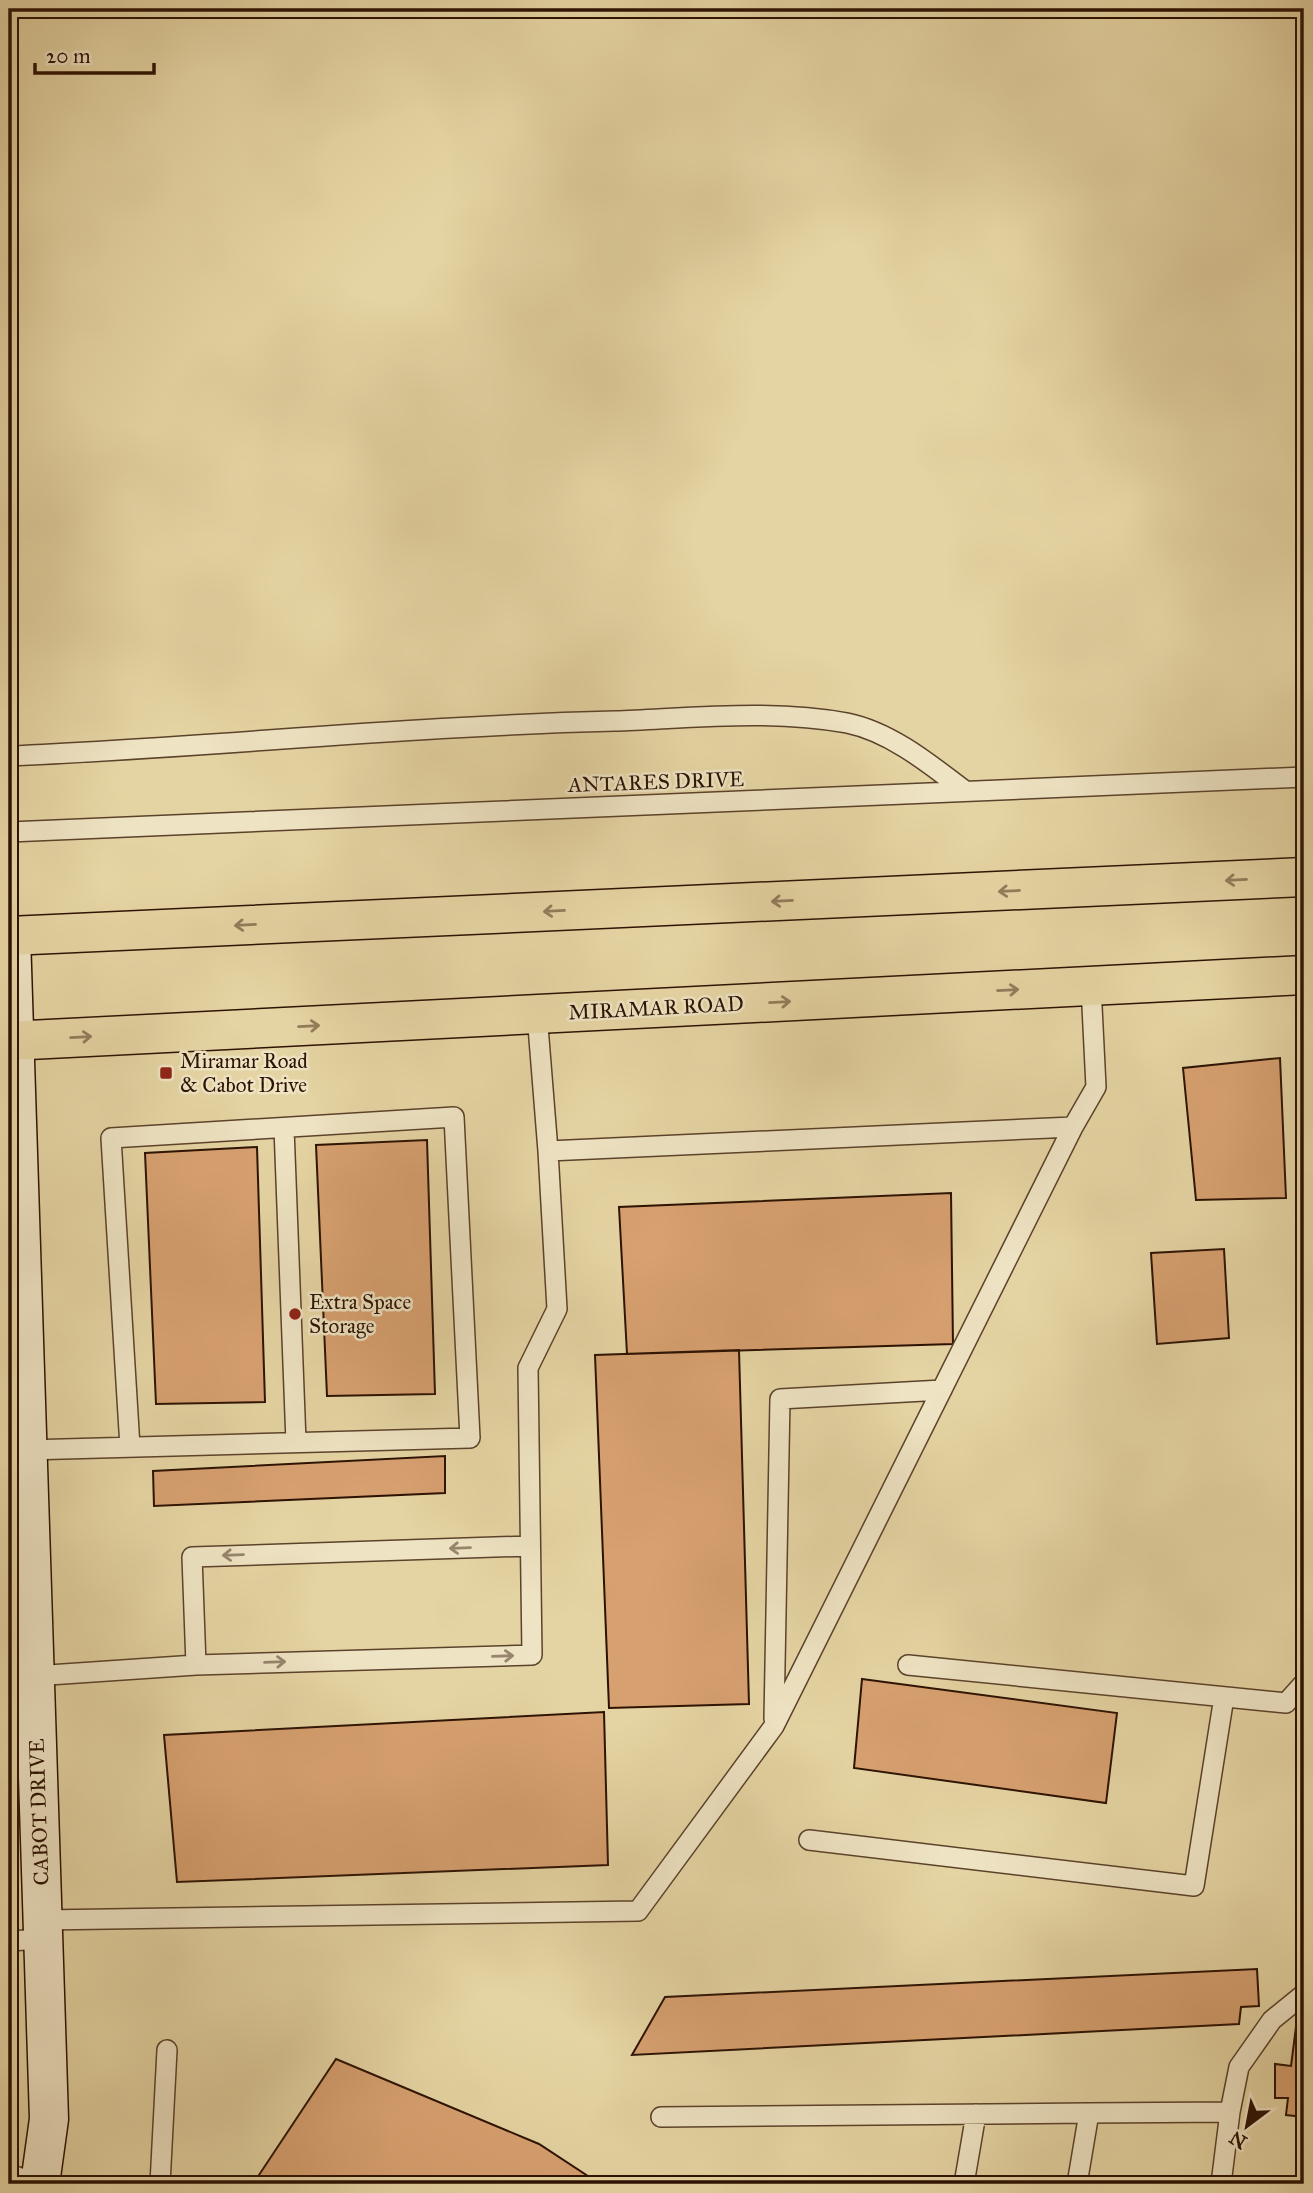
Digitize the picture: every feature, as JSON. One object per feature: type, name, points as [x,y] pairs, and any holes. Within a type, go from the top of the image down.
[{"type":"main road","points":[[10,936],[1304,877]]},
{"type":"main road","name":"MIRAMAR ROAD","points":[[11,1041],[1304,975]]},
{"type":"street","name":"CABOT DRIVE","points":[[10,936],[17,1366],[27,1450],[19,1531],[20,1603],[34,1676],[31,1933],[49,2119],[39,2184]]},
{"type":"lane","points":[[9,756],[196,748],[522,723],[781,716],[850,724],[913,751],[965,791]]},
{"type":"lane","name":"ANTARES DRIVE","points":[[9,832],[1304,777]]},
{"type":"lane","points":[[31,1933],[638,1911],[774,1726],[1073,1127],[1096,1087],[1091,986]]},
{"type":"lane","points":[[34,1676],[196,1665],[532,1655],[528,1546],[528,1368],[556,1309],[548,1151],[537,1014]]},
{"type":"lane","points":[[27,1450],[470,1438],[454,1118],[111,1138],[130,1447]]},
{"type":"lane","points":[[548,1151],[1073,1127]]},
{"type":"lane","points":[[284,1128],[296,1442]]},
{"type":"lane","points":[[774,1726],[780,1399],[942,1390]]},
{"type":"lane","points":[[196,1665],[192,1557],[528,1546]]},
{"type":"lane","points":[[908,1665],[1286,1703],[1304,1682]]},
{"type":"lane","points":[[809,1840],[1194,1886],[1224,1697]]},
{"type":"lane","points":[[1222,2184],[1230,2112],[1239,2067],[1272,2020],[1304,1994]]},
{"type":"lane","points":[[160,2184],[167,2050]]},
{"type":"lane","points":[[661,2117],[1230,2112]]},
{"type":"lane","points":[[1077,2184],[1089,2113]]},
{"type":"lane","points":[[964,2184],[976,2114]]},
{"type":"lane","points":[[9,2174],[39,2184]]},
{"type":"building","points":[[1280,1058],[1286,1198],[1196,1200],[1183,1068]]},
{"type":"building","points":[[427,1140],[435,1394],[327,1396],[316,1145]]},
{"type":"building","points":[[257,1147],[265,1402],[156,1404],[145,1153]]},
{"type":"building","points":[[951,1193],[953,1344],[627,1354],[619,1207]]},
{"type":"building","points":[[1224,1249],[1229,1338],[1157,1344],[1151,1253]]},
{"type":"building","points":[[739,1350],[749,1704],[609,1708],[595,1355]]},
{"type":"building","points":[[445,1456],[445,1493],[154,1506],[153,1471]]},
{"type":"building","points":[[862,1679],[1117,1713],[1106,1803],[854,1768]]},
{"type":"building","points":[[604,1712],[608,1865],[177,1882],[164,1735]]},
{"type":"building","points":[[1257,1969],[1259,2006],[1241,2007],[1239,2024],[632,2055],[665,1997]]},
{"type":"building","points":[[1297,2019],[1304,2020],[1304,2117],[1286,2115],[1288,2098],[1275,2098],[1275,2064],[1291,2066]]},
{"type":"building","points":[[336,2059],[539,2144],[600,2184],[253,2184]]},
{"type":"place","name":"Miramar Road & Cabot Drive","points":[[166,1073]]},
{"type":"place","name":"Extra Space Storage","points":[[295,1314]]}]
